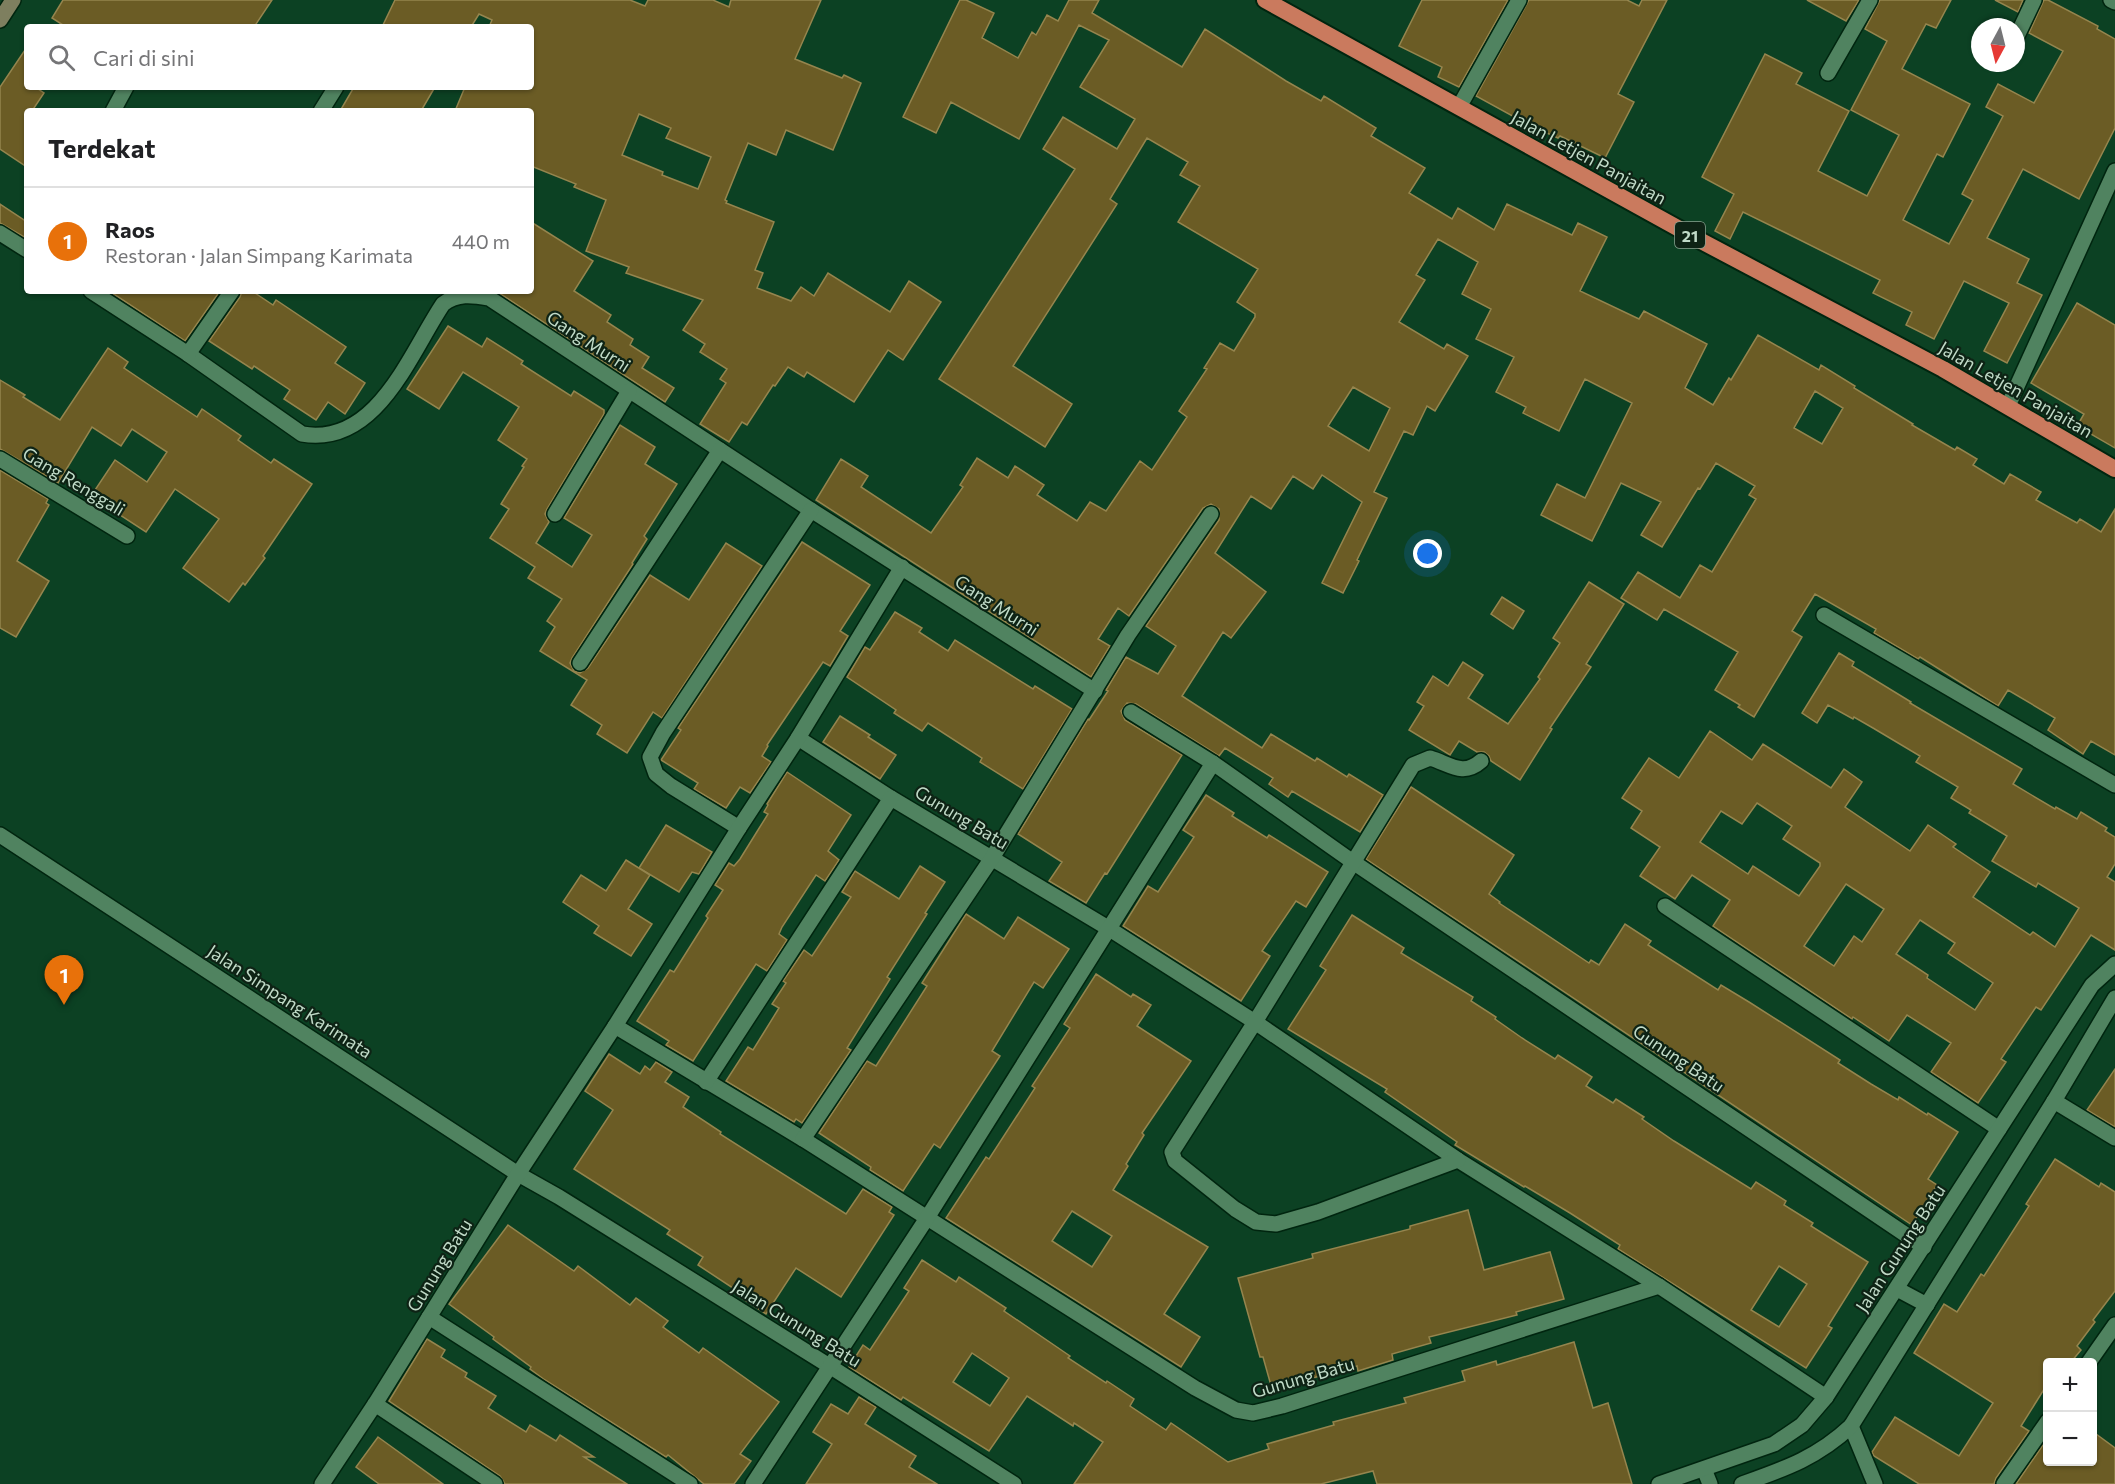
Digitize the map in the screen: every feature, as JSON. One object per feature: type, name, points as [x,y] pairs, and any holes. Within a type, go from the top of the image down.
[{"type":"highway","name":"Jalan Letjen Panjaitan","points":[[1265,0],[1703,242],[1944,369],[2115,469]]},
{"type":"main road","points":[[0,20],[12,0]]},
{"type":"street","points":[[1459,107],[1519,0]]},
{"type":"street","points":[[1828,73],[1869,0]]},
{"type":"street","points":[[2025,19],[2034,0]]},
{"type":"street","points":[[115,108],[124,90]]},
{"type":"street","points":[[323,108],[334,90]]},
{"type":"street","points":[[2008,406],[2115,171]]},
{"type":"street","points":[[0,233],[24,248]]},
{"type":"street","name":"Gang Murni","points":[[96,294],[188,354],[302,434],[314,436],[338,431],[365,418],[388,394],[443,304],[452,297],[489,298],[811,510],[1095,691]]},
{"type":"street","points":[[188,354],[230,294]]},
{"type":"street","points":[[555,514],[629,391]]},
{"type":"street","points":[[580,663],[720,450]]},
{"type":"street","name":"Gang Renggali","points":[[0,459],[127,536]]},
{"type":"street","points":[[738,828],[663,780],[656,774],[650,758],[663,734],[811,510]]},
{"type":"street","points":[[803,1139],[992,858],[1128,635],[1211,514]]},
{"type":"street","name":"Gunung Batu","points":[[322,1484],[375,1404],[518,1174],[615,1026],[738,828],[798,738],[902,567]]},
{"type":"street","points":[[1824,615],[2115,785]]},
{"type":"street","name":"Gunung Batu","points":[[1131,712],[1214,763],[1353,862],[1924,1247]]},
{"type":"street","name":"Gunung Batu","points":[[798,738],[891,798],[1108,928],[1255,1022],[1458,1160],[1659,1286],[1826,1397]]},
{"type":"street","points":[[1458,1160],[1318,1212],[1276,1224],[1256,1222],[1235,1209],[1175,1161],[1172,1152],[1413,765],[1430,758],[1458,769],[1472,769],[1481,761]]},
{"type":"street","points":[[753,1484],[927,1218],[1214,763]]},
{"type":"street","points":[[706,1082],[891,798]]},
{"type":"street","name":"Jalan Simpang Karimata","points":[[0,834],[518,1174],[559,1197]]},
{"type":"street","points":[[1665,906],[1999,1129]]},
{"type":"street","name":"Jalan Gunung Batu","points":[[1659,1484],[1707,1477],[1774,1444],[1802,1425],[1826,1397],[2092,986],[2115,964]]},
{"type":"street","points":[[1742,1484],[1796,1465],[1837,1439],[1851,1426],[2054,1101],[2115,998]]},
{"type":"street","name":"Gunung Batu","points":[[615,1026],[803,1139],[1195,1388],[1236,1410],[1253,1413],[1282,1406],[1659,1286]]},
{"type":"street","points":[[2054,1101],[2115,1138]]},
{"type":"street","name":"Jalan Gunung Batu","points":[[559,1197],[1014,1484]]},
{"type":"street","points":[[1897,1289],[1927,1305]]},
{"type":"street","points":[[429,1317],[690,1484]]},
{"type":"street","points":[[2092,1358],[2115,1325]]},
{"type":"street","points":[[375,1404],[495,1484]]},
{"type":"street","points":[[1851,1426],[1875,1484]]},
{"type":"street","points":[[2004,1484],[2043,1428]]},
{"type":"building","points":[[63,0],[272,0],[256,24],[61,24],[52,18]]},
{"type":"building","points":[[395,0],[630,0],[645,6],[648,0],[713,0],[729,7],[731,0],[821,0],[795,59],[861,83],[833,150],[786,130],[776,155],[748,143],[725,200],[726,203],[774,222],[755,270],[763,273],[757,288],[791,301],[801,287],[814,296],[828,273],[890,312],[909,281],[941,302],[903,360],[888,350],[854,402],[807,372],[804,377],[788,367],[775,386],[773,385],[747,425],[742,422],[729,442],[700,424],[726,383],[720,379],[727,369],[700,352],[705,344],[683,330],[703,300],[626,273],[629,267],[586,251],[606,200],[574,187],[576,184],[534,167],[534,108],[456,108],[464,90],[534,90],[534,24],[490,24],[492,20],[479,14],[473,24],[383,24]],"holes":[[[639,114],[671,128],[666,138],[711,157],[698,189],[662,175],[663,172],[622,155]]]},
{"type":"building","points":[[960,0],[966,0],[994,13],[982,38],[1018,58],[1032,32],[1036,35],[1047,15],[1058,21],[1069,0],[1099,0],[1092,13],[1182,67],[1205,29],[1286,81],[1321,101],[1324,96],[1376,128],[1371,136],[1425,168],[1409,193],[1452,219],[1458,208],[1494,230],[1507,204],[1572,235],[1578,223],[1607,237],[1580,291],[1639,319],[1644,311],[1707,344],[1685,388],[1713,405],[1758,335],[1819,370],[1821,365],[1912,425],[1955,450],[1957,447],[1977,459],[1973,465],[2004,484],[2010,474],[2041,492],[2036,500],[2077,523],[2080,519],[2101,532],[2115,509],[2115,755],[2091,741],[2083,754],[2048,730],[2055,718],[2008,690],[1998,706],[1920,657],[1918,659],[1874,633],[1876,629],[1815,594],[1792,631],[1802,637],[1754,717],[1738,707],[1740,705],[1715,690],[1738,652],[1664,609],[1657,620],[1621,598],[1638,572],[1680,598],[1700,565],[1712,572],[1756,499],[1749,495],[1755,486],[1716,463],[1662,547],[1641,535],[1661,502],[1621,483],[1592,541],[1541,515],[1557,484],[1585,498],[1632,403],[1585,379],[1559,431],[1523,413],[1526,407],[1496,392],[1514,357],[1476,339],[1491,309],[1462,294],[1478,262],[1438,239],[1416,275],[1425,280],[1399,322],[1444,349],[1447,344],[1468,356],[1435,411],[1427,406],[1413,435],[1404,431],[1374,492],[1387,498],[1343,593],[1322,583],[1362,502],[1322,475],[1313,489],[1293,476],[1271,509],[1251,496],[1215,553],[1266,592],[1231,638],[1223,632],[1182,696],[1262,748],[1271,734],[1315,761],[1317,758],[1347,777],[1349,774],[1383,795],[1360,832],[1292,791],[1288,797],[1269,784],[1273,778],[1225,748],[1219,756],[1136,704],[1127,703],[1121,711],[1125,720],[1182,755],[1107,874],[1105,873],[1086,903],[1049,881],[1062,862],[1018,834],[1088,719],[1108,691],[1106,690],[1126,657],[1158,674],[1176,646],[1146,626],[1219,520],[1219,509],[1211,504],[1203,508],[1129,616],[1118,608],[1098,639],[1110,646],[1091,677],[816,500],[841,459],[868,476],[861,487],[931,533],[963,487],[960,485],[977,458],[1008,478],[1015,466],[1044,485],[1037,495],[1077,521],[1090,502],[1106,511],[1140,461],[1152,470],[1187,417],[1179,411],[1207,369],[1204,368],[1220,343],[1234,351],[1255,317],[1255,314],[1237,302],[1258,269],[1178,222],[1200,186],[1180,175],[1188,162],[1147,138],[1110,199],[1117,204],[1013,366],[1072,404],[1045,447],[939,379],[1075,169],[1043,149],[1063,117],[1117,149],[1135,119],[1080,87],[1109,40],[1079,25],[1019,139],[951,102],[936,133],[903,117]],"holes":[[[1353,387],[1390,408],[1369,451],[1328,426]],[[1815,391],[1843,408],[1822,444],[1794,428]]]},
{"type":"building","points":[[1422,0],[1508,0],[1459,87],[1438,77],[1442,67],[1399,46]]},
{"type":"building","points":[[1529,0],[1627,0],[1639,6],[1642,0],[1667,0],[1618,94],[1634,102],[1605,158],[1560,136],[1558,138],[1527,124],[1476,96]]},
{"type":"building","points":[[1807,0],[1859,0],[1846,21]]},
{"type":"building","points":[[1880,0],[1951,0],[1936,28],[1926,24],[1902,69],[1970,104],[1943,157],[1937,154],[1903,220],[1949,244],[1973,200],[1962,194],[2003,116],[1986,107],[1998,84],[2034,103],[2063,51],[2029,33],[2044,0],[2098,26],[2097,29],[2115,39],[2115,128],[2079,199],[2023,169],[1987,238],[2029,259],[2017,283],[2042,295],[2007,363],[1984,351],[2009,303],[1964,281],[1934,339],[1906,325],[1912,312],[1873,293],[1880,280],[1786,233],[1743,212],[1730,239],[1715,231],[1734,194],[1702,177],[1765,54],[1802,73],[1796,84],[1849,111],[1818,171],[1867,196],[1899,135],[1851,110],[1887,41],[1865,29]]},
{"type":"building","points":[[1995,0],[2023,0],[2018,12]]},
{"type":"building","points":[[24,51],[24,90],[40,90],[44,93],[34,108],[24,108],[24,165],[0,149],[0,87]]},
{"type":"building","points":[[352,90],[433,90],[423,108],[342,108]]},
{"type":"building","points":[[0,204],[24,220],[24,237],[0,223]]},
{"type":"building","points":[[534,224],[593,261],[574,291],[611,315],[607,322],[633,339],[630,345],[649,357],[642,368],[674,388],[665,402],[501,294],[534,294]]},
{"type":"building","points":[[114,294],[218,294],[185,341]]},
{"type":"building","points":[[241,294],[256,294],[273,305],[276,300],[346,347],[335,363],[365,383],[345,414],[328,402],[316,420],[284,399],[290,390],[254,366],[252,369],[209,341]]},
{"type":"building","points":[[2077,303],[2115,325],[2115,448],[2077,426],[2084,414],[2031,383]]},
{"type":"building","points":[[448,326],[482,347],[487,338],[523,361],[521,364],[571,396],[574,391],[604,410],[604,414],[547,509],[545,514],[549,522],[536,543],[572,567],[592,535],[564,518],[620,425],[655,447],[645,464],[677,484],[644,536],[647,539],[633,564],[572,658],[570,663],[574,671],[580,673],[588,668],[650,575],[689,600],[726,543],[762,566],[662,718],[653,712],[627,753],[597,734],[602,725],[571,705],[587,680],[540,651],[555,627],[547,621],[562,599],[528,578],[535,567],[490,538],[509,509],[501,504],[527,459],[498,440],[519,407],[463,372],[439,409],[407,389]]},
{"type":"building","points":[[108,348],[128,362],[124,368],[197,417],[202,409],[241,436],[238,440],[271,463],[274,459],[312,484],[263,556],[265,558],[229,602],[183,568],[219,519],[175,489],[146,532],[91,496],[115,460],[147,482],[167,452],[132,429],[121,446],[92,427],[58,483],[0,449],[0,380],[60,420]]},
{"type":"building","points":[[0,470],[48,499],[46,503],[49,505],[17,561],[49,581],[16,637],[0,628]]},
{"type":"building","points":[[802,542],[870,585],[840,631],[848,636],[830,666],[823,662],[767,745],[762,756],[771,762],[750,793],[740,787],[726,808],[694,789],[698,783],[661,760],[681,730],[678,728]]},
{"type":"building","points":[[1589,582],[1624,604],[1586,664],[1591,667],[1550,728],[1552,729],[1520,780],[1491,761],[1484,752],[1477,752],[1459,741],[1450,755],[1409,730],[1424,706],[1417,702],[1433,676],[1448,686],[1463,662],[1483,675],[1468,698],[1508,724],[1540,679],[1538,677],[1560,643],[1553,638]]},
{"type":"building","points":[[1502,597],[1524,611],[1513,629],[1491,614]]},
{"type":"building","points":[[895,612],[922,628],[919,632],[948,651],[955,640],[1033,689],[1035,686],[1072,709],[1023,789],[980,762],[982,758],[928,723],[922,731],[894,713],[896,710],[847,677],[865,647],[870,650]]},
{"type":"building","points":[[1839,653],[1854,662],[1852,666],[1910,703],[2022,769],[2013,784],[2077,819],[2081,812],[2107,828],[2105,831],[2115,837],[2115,864],[2107,877],[2115,882],[2115,950],[2091,935],[2041,1010],[2036,1007],[2001,1059],[2006,1062],[1978,1103],[1931,1072],[1951,1043],[1907,1015],[1889,1041],[1853,1017],[1852,1019],[1713,926],[1730,900],[1692,875],[1675,899],[1640,876],[1660,847],[1631,828],[1642,811],[1622,798],[1649,758],[1679,778],[1710,731],[1752,760],[1763,744],[1831,788],[1844,769],[1862,782],[1845,807],[1910,851],[1928,825],[1956,844],[1953,847],[1990,872],[1973,897],[2030,935],[2033,932],[2055,947],[2079,908],[2038,883],[2036,887],[1992,861],[2007,836],[1969,813],[1971,810],[1951,798],[1958,787],[1916,762],[1920,756],[1854,717],[1853,719],[1828,705],[1817,723],[1802,713]],"holes":[[[1757,803],[1792,826],[1783,839],[1820,863],[1799,896],[1753,866],[1748,874],[1700,842],[1721,811],[1742,824]],[[1846,884],[1884,909],[1862,942],[1854,936],[1834,966],[1804,946]],[[1920,920],[1955,943],[1948,953],[1993,983],[1975,1010],[1896,954]]]},
{"type":"building","points":[[840,716],[896,755],[880,779],[823,742]]},
{"type":"building","points":[[787,772],[851,815],[828,851],[839,860],[825,881],[816,875],[782,927],[779,934],[787,940],[767,971],[756,964],[693,1061],[666,1045],[669,1041],[637,1021],[670,970],[674,972],[708,918],[706,916],[723,890],[715,885],[729,863],[734,866],[740,859],[768,814],[764,812],[767,804]]},
{"type":"building","points":[[1411,787],[1514,855],[1489,894],[1589,963],[1591,960],[1599,965],[1625,924],[1651,941],[1648,945],[1718,990],[1721,985],[1840,1060],[1838,1063],[1871,1084],[1898,1100],[1899,1097],[1927,1115],[1928,1113],[1958,1132],[1928,1179],[1937,1185],[1912,1225],[1366,859]]},
{"type":"building","points":[[1206,795],[1234,813],[1232,816],[1267,838],[1269,835],[1328,872],[1306,907],[1296,901],[1262,951],[1270,956],[1241,1001],[1123,926],[1148,886],[1158,892],[1194,837],[1183,830]]},
{"type":"building","points":[[666,825],[712,852],[699,874],[692,872],[679,892],[639,868]]},
{"type":"building","points":[[626,860],[650,875],[628,909],[652,924],[631,956],[594,933],[599,926],[563,902],[581,875],[606,891]]},
{"type":"building","points":[[920,866],[945,882],[887,977],[890,979],[847,1048],[851,1050],[802,1123],[796,1119],[794,1122],[726,1081],[748,1047],[753,1050],[779,1008],[772,1004],[786,983],[783,981],[804,950],[812,956],[851,897],[842,892],[855,871],[899,899]]},
{"type":"building","points":[[966,914],[1004,939],[1018,917],[1069,949],[1043,988],[1034,982],[992,1051],[1000,1056],[940,1148],[934,1144],[903,1191],[819,1133],[867,1061],[876,1066],[927,986],[922,983]]},
{"type":"building","points":[[1352,915],[1404,948],[1401,953],[1473,997],[1471,1001],[1522,1038],[1555,1059],[1558,1055],[1592,1077],[1586,1086],[1613,1103],[1616,1099],[1644,1117],[1642,1119],[1674,1141],[1751,1189],[1756,1182],[1786,1201],[1784,1205],[1813,1223],[1811,1226],[1868,1262],[1828,1326],[1832,1328],[1806,1368],[1618,1249],[1620,1245],[1570,1213],[1455,1145],[1457,1142],[1385,1092],[1387,1089],[1288,1029],[1326,970],[1320,966]],"holes":[[[1779,1266],[1807,1284],[1779,1327],[1751,1310]]]},
{"type":"building","points":[[1096,974],[1131,997],[1133,994],[1151,1005],[1137,1026],[1191,1061],[1142,1133],[1144,1135],[1113,1190],[1208,1247],[1164,1314],[1200,1337],[1181,1367],[946,1218],[986,1157],[989,1159],[1035,1088],[1032,1086],[1070,1028],[1064,1024]],"holes":[[[1072,1211],[1112,1236],[1092,1267],[1052,1241]]]},
{"type":"building","points":[[609,1054],[640,1074],[645,1066],[650,1070],[656,1062],[672,1072],[665,1082],[689,1097],[683,1107],[721,1132],[720,1134],[846,1214],[863,1189],[892,1207],[889,1212],[894,1215],[841,1297],[796,1268],[766,1314],[740,1297],[742,1294],[698,1265],[703,1257],[667,1234],[670,1230],[574,1169],[613,1110],[585,1091]]},
{"type":"building","points":[[2115,1069],[2115,1127],[2087,1110]]},
{"type":"building","points":[[2055,1159],[2099,1187],[2101,1183],[2115,1192],[2115,1291],[2077,1346],[2081,1350],[2074,1358],[2043,1358],[2043,1391],[2021,1426],[2029,1431],[1994,1484],[1919,1484],[1874,1456],[1872,1452],[1895,1417],[1959,1456],[1993,1403],[1914,1353],[1944,1304],[1957,1312],[1981,1274],[1984,1276],[2029,1206],[2026,1204]]},
{"type":"building","points":[[1468,1210],[1484,1270],[1550,1252],[1564,1299],[1516,1312],[1517,1315],[1429,1337],[1431,1343],[1392,1354],[1393,1360],[1358,1371],[1357,1366],[1272,1389],[1263,1357],[1260,1357],[1238,1278],[1313,1258],[1312,1254],[1410,1229],[1410,1226]]},
{"type":"building","points":[[508,1225],[574,1271],[578,1266],[630,1305],[636,1298],[668,1321],[663,1327],[699,1353],[703,1348],[779,1402],[740,1454],[751,1461],[734,1484],[704,1484],[668,1455],[666,1457],[545,1380],[493,1339],[494,1337],[449,1304]]},
{"type":"building","points":[[922,1260],[956,1282],[959,1277],[1006,1308],[1004,1311],[1070,1356],[1068,1358],[1134,1399],[1130,1406],[1166,1430],[1171,1423],[1228,1462],[1269,1449],[1267,1444],[1334,1425],[1333,1422],[1406,1403],[1404,1398],[1465,1381],[1462,1371],[1496,1361],[1497,1365],[1574,1342],[1593,1408],[1608,1403],[1632,1484],[1377,1484],[1373,1471],[1321,1484],[1074,1484],[1103,1442],[1074,1423],[1073,1426],[1027,1396],[989,1451],[903,1397],[901,1400],[849,1367],[863,1345],[870,1350],[909,1291],[904,1288]],"holes":[[[972,1353],[1009,1378],[990,1406],[953,1382]]]},
{"type":"building","points":[[427,1339],[445,1350],[441,1357],[467,1373],[465,1377],[496,1396],[488,1408],[526,1432],[530,1425],[556,1441],[560,1435],[594,1457],[584,1457],[627,1484],[505,1484],[500,1476],[389,1401]]},
{"type":"building","points":[[859,1397],[876,1407],[865,1424],[916,1456],[909,1467],[937,1484],[806,1484],[832,1444],[813,1432],[831,1404],[848,1414]]},
{"type":"building","points":[[2097,1435],[2115,1448],[2115,1484],[2016,1484],[2043,1445],[2043,1466],[2097,1466]]},
{"type":"building","points":[[378,1437],[443,1484],[379,1484],[356,1467]]},
{"type":"place","name":"Raos","points":[[64,1005]]}]
